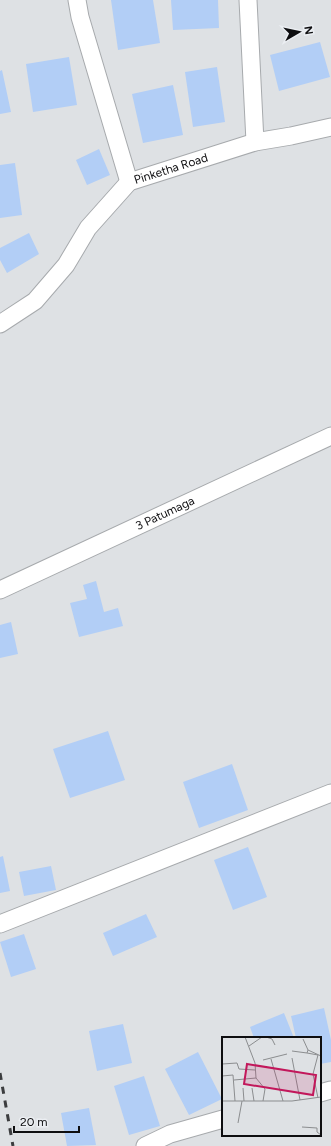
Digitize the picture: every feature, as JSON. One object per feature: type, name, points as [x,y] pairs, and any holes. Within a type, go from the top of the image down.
[{"type":"street","points":[[77,0],[80,17],[129,182]]},
{"type":"street","points":[[248,0],[255,142]]},
{"type":"street","name":"Pinketha Road","points":[[0,324],[36,301],[66,265],[88,228],[129,182],[255,142],[292,136],[331,127]]},
{"type":"street","name":"3 Patumaga","points":[[0,590],[331,436]]},
{"type":"street","points":[[0,924],[331,793]]},
{"type":"street","points":[[321,1093],[331,1090]]},
{"type":"street","points":[[145,1146],[170,1134],[222,1119]]},
{"type":"building","points":[[111,0],[153,0],[160,43],[118,50]]},
{"type":"building","points":[[171,0],[218,0],[219,28],[173,30]]},
{"type":"building","points":[[320,42],[330,77],[279,91],[270,55]]},
{"type":"building","points":[[69,57],[77,105],[33,112],[26,64]]},
{"type":"building","points":[[217,67],[225,122],[193,127],[185,72]]},
{"type":"building","points":[[2,70],[11,112],[0,114],[0,71]]},
{"type":"building","points":[[173,85],[183,135],[143,143],[132,94]]},
{"type":"building","points":[[99,149],[110,175],[87,185],[76,160]]},
{"type":"building","points":[[15,163],[22,215],[0,218],[0,165]]},
{"type":"building","points":[[29,233],[39,254],[7,273],[0,260],[0,248]]},
{"type":"building","points":[[96,581],[104,612],[118,608],[123,626],[79,637],[70,603],[87,599],[83,585]]},
{"type":"building","points":[[11,622],[18,654],[0,658],[0,625]]},
{"type":"building","points":[[108,731],[125,780],[70,798],[53,749]]},
{"type":"building","points":[[232,764],[248,810],[199,828],[183,782]]},
{"type":"building","points":[[248,847],[267,897],[233,910],[214,860]]},
{"type":"building","points":[[3,856],[10,891],[0,893],[0,857]]},
{"type":"building","points":[[51,866],[56,890],[24,896],[19,872]]},
{"type":"building","points":[[146,914],[157,937],[113,956],[103,933]]},
{"type":"building","points":[[24,934],[36,969],[11,977],[0,942]]},
{"type":"building","points":[[324,1008],[331,1040],[331,1062],[321,1064],[321,1037],[296,1037],[291,1016]]},
{"type":"building","points":[[284,1013],[294,1037],[254,1037],[250,1027]]},
{"type":"building","points":[[123,1024],[132,1063],[97,1071],[89,1031]]},
{"type":"building","points":[[198,1052],[222,1099],[189,1115],[165,1069]]},
{"type":"building","points":[[144,1076],[160,1126],[129,1135],[114,1086]]},
{"type":"building","points":[[89,1108],[96,1145],[67,1146],[61,1113]]},
{"type":"railway","points":[[0,1073],[13,1146]]}]
